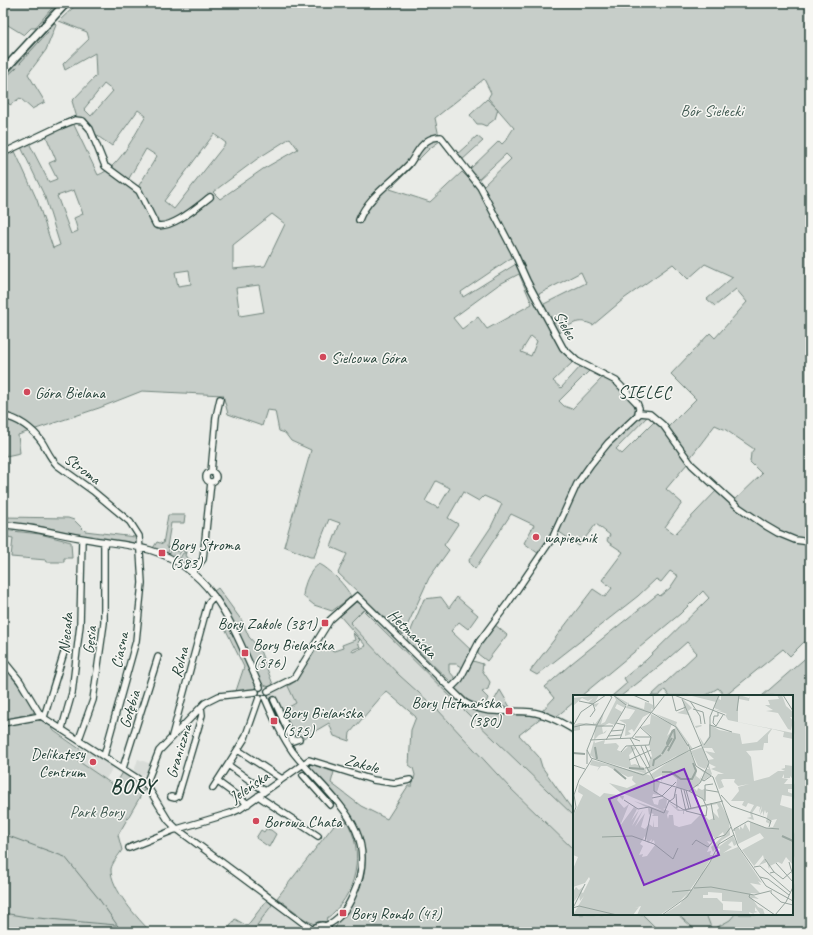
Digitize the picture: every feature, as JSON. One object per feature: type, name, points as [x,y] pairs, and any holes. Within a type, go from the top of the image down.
[{"type":"main road","points":[[3,71],[66,3]]},
{"type":"street","points":[[3,153],[60,126],[80,120],[86,123],[90,129],[105,166],[139,191],[156,225],[166,225],[179,219],[210,197]]},
{"type":"street","name":"Sielec","points":[[359,220],[361,213],[391,179],[409,164],[424,144],[434,138],[442,137],[480,187],[514,252],[527,281],[564,348],[577,361],[616,381],[637,403],[639,408],[638,414]]},
{"type":"street","points":[[192,573],[203,559],[211,482],[215,481],[216,477],[215,473],[211,472],[216,418],[220,399]]},
{"type":"street","points":[[451,688],[460,679],[480,642],[508,604],[553,537],[577,484],[587,469],[608,443],[638,414],[643,412],[650,414],[663,425],[692,465],[737,506],[778,533],[795,540],[810,542]]},
{"type":"street","name":"Stroma","points":[[3,416],[20,422],[36,434],[52,460],[57,465],[93,491],[130,522],[139,534],[141,548]]},
{"type":"street","points":[[3,525],[32,528],[79,538],[141,548],[167,557],[192,573],[214,596],[231,623],[260,694],[285,739],[306,762],[352,820],[359,839],[361,852],[360,873],[354,894],[345,909],[327,929],[320,925],[313,929],[287,912],[177,829],[168,820],[146,784],[43,716],[20,681],[3,660]]},
{"type":"street","name":"Niecała","points":[[62,728],[72,693],[80,625],[79,538]]},
{"type":"street","name":"Gęsia","points":[[79,739],[93,700],[104,624],[104,542]]},
{"type":"street","name":"Ciasna","points":[[104,756],[136,641],[142,584],[141,548]]},
{"type":"street","name":"Rolna","points":[[172,736],[208,603],[214,596]]},
{"type":"street","name":"Hetmańska","points":[[268,691],[294,678],[330,620],[357,596],[464,702],[481,710],[539,714],[550,717],[573,729]]},
{"type":"street","points":[[43,716],[66,646]]},
{"type":"street","name":"Gołębia","points":[[123,768],[158,657]]},
{"type":"street","points":[[146,784],[159,751],[201,707],[210,700],[219,696],[260,694],[268,695],[268,691],[265,688],[260,694],[245,738],[213,788]]},
{"type":"street","points":[[274,700],[293,740],[299,739]]},
{"type":"street","name":"Graniczna","points":[[171,797],[174,798],[178,796],[202,715],[201,707]]},
{"type":"street","points":[[270,711],[278,707]]},
{"type":"street","points":[[3,723],[43,716]]},
{"type":"street","points":[[238,750],[282,779]]},
{"type":"street","name":"Jeleńska","points":[[129,848],[177,829],[231,813],[248,804],[306,762]]},
{"type":"street","name":"Zakole","points":[[306,762],[378,781],[394,782],[410,780]]},
{"type":"street","points":[[228,765],[265,791]]},
{"type":"street","points":[[303,775],[330,805]]},
{"type":"street","points":[[218,782],[248,804]]},
{"type":"street","points":[[258,796],[318,836]]},
{"type":"shaded area","points":[[362,610],[573,815],[573,849],[509,787],[438,710],[399,675],[350,623]]},
{"type":"shaded area","points":[[288,686],[296,703],[275,714],[269,698],[272,693]]},
{"type":"shaded area","points":[[92,751],[115,765],[105,780],[77,761],[84,752],[89,753]]},
{"type":"shaded area","points":[[138,759],[151,764],[147,775],[139,774],[134,771]]},
{"type":"shaded area","points":[[272,905],[301,927],[307,932],[252,932]]},
{"type":"shaded area","points":[[643,915],[678,915],[698,932],[660,932]]},
{"type":"shaded area","points":[[706,915],[734,915],[730,920],[712,931]]},
{"type":"green space","points":[[3,3],[56,3],[35,28],[31,28],[24,35],[3,22]]},
{"type":"green space","name":"Bór Sielecki","points":[[78,3],[810,3],[810,541],[789,536],[769,526],[734,501],[762,474],[750,462],[751,453],[754,449],[726,430],[715,425],[690,458],[668,427],[696,399],[671,374],[710,333],[715,338],[747,302],[736,289],[715,306],[707,299],[733,277],[705,264],[688,279],[673,264],[625,298],[593,325],[583,322],[574,323],[557,334],[542,305],[586,283],[581,272],[537,295],[526,276],[516,251],[500,226],[498,217],[482,187],[511,159],[506,154],[478,180],[469,170],[499,141],[502,144],[514,128],[488,98],[491,93],[484,79],[435,118],[440,141],[418,160],[416,159],[412,162],[412,167],[390,189],[430,202],[462,172],[479,189],[492,212],[494,221],[514,256],[461,292],[463,297],[516,264],[558,344],[574,361],[553,381],[561,388],[581,366],[590,370],[559,401],[564,406],[572,409],[604,376],[616,383],[636,405],[632,417],[599,451],[581,475],[539,554],[524,543],[534,525],[511,514],[475,569],[470,564],[469,560],[491,527],[502,504],[484,496],[479,501],[463,492],[448,518],[458,524],[444,545],[449,550],[429,578],[403,635],[338,573],[347,554],[331,547],[340,523],[329,519],[314,557],[310,557],[284,546],[311,450],[291,441],[285,433],[279,431],[275,411],[267,410],[262,426],[228,414],[223,395],[142,391],[99,408],[18,435],[20,453],[6,456],[3,448],[3,154],[14,149],[37,200],[53,248],[60,245],[45,197],[21,147],[29,143],[49,182],[57,179],[49,163],[56,160],[44,131],[77,118],[72,101],[96,76],[95,53],[65,70],[63,64],[89,39],[87,32],[59,21]],"holes":[[[104,84],[113,91],[91,116],[84,109]],[[138,110],[146,116],[132,141],[120,158],[106,171],[98,175],[74,125],[82,119],[85,120],[99,137],[112,146]],[[214,134],[226,143],[174,209],[164,201]],[[290,138],[298,149],[263,169],[220,199],[213,192],[257,159]],[[146,149],[157,156],[138,187],[128,180]],[[74,190],[83,214],[74,218],[78,231],[71,234],[57,196]],[[272,214],[285,224],[265,266],[233,269],[233,245]],[[189,270],[191,284],[178,286],[175,272]],[[519,274],[532,304],[487,329],[478,317],[462,329],[453,318],[498,285]],[[259,285],[264,312],[240,316],[236,288]],[[531,336],[537,341],[531,356],[521,352]],[[436,481],[450,488],[438,508],[425,501]]]},
{"type":"green space","points":[[54,23],[56,25],[46,50],[28,74],[45,102],[32,109],[20,98],[10,105],[3,97],[3,79]]},
{"type":"green space","points":[[487,99],[498,109],[495,119],[486,126],[477,124],[470,115]]},
{"type":"green space","points":[[477,136],[483,141],[461,161],[456,155]]},
{"type":"green space","points":[[640,415],[649,415],[616,449],[622,454],[656,420],[670,435],[687,464],[666,489],[682,503],[665,527],[675,534],[717,490],[763,526],[810,543],[810,646],[804,642],[790,656],[783,649],[726,695],[724,695],[718,688],[707,695],[668,695],[665,690],[659,695],[652,695],[697,653],[687,642],[622,695],[613,695],[627,683],[624,678],[646,660],[709,598],[703,591],[680,614],[582,695],[573,695],[573,703],[556,717],[542,711],[554,698],[545,687],[572,663],[658,594],[660,596],[670,588],[678,576],[670,571],[661,582],[656,579],[638,596],[537,675],[530,671],[593,589],[605,597],[612,588],[602,580],[623,552],[608,542],[607,540],[610,535],[596,524],[579,546],[558,531],[573,498],[591,467],[618,435]]},
{"type":"green space","points":[[168,515],[185,515],[184,523],[171,523],[167,547],[170,548],[167,554],[153,548],[157,542],[163,544]]},
{"type":"green space","points":[[3,517],[68,518],[74,520],[85,531],[135,537],[138,541],[135,543],[84,536],[34,525],[3,522]]},
{"type":"green space","points":[[3,530],[40,534],[71,542],[72,558],[64,558],[64,562],[46,562],[46,560],[11,557],[13,538],[3,536]]},
{"type":"green space","points":[[179,548],[186,552],[186,553],[182,550],[176,559],[169,555],[172,549],[178,552]]},
{"type":"green space","points":[[183,553],[186,553],[185,556],[197,564],[192,568],[179,560]]},
{"type":"green space","points":[[319,564],[337,578],[346,588],[351,597],[332,611],[314,605],[303,596],[312,570]]},
{"type":"green space","points":[[218,588],[242,621],[249,637],[259,648],[274,687],[269,687],[262,684],[225,606],[214,591]]},
{"type":"green space","points":[[441,597],[449,608],[457,597],[478,615],[468,629],[459,622],[451,631],[473,652],[463,668],[456,664],[449,664],[449,671],[456,679],[452,683],[407,640],[424,599]]},
{"type":"green space","points":[[356,602],[362,604],[469,708],[487,713],[542,717],[519,735],[539,757],[542,767],[573,811],[573,815],[363,610],[350,623],[399,675],[438,710],[509,787],[573,849],[573,915],[643,915],[660,932],[334,932],[338,923],[354,901],[363,876],[365,857],[362,840],[356,824],[347,809],[309,766],[311,764],[334,772],[331,783],[361,806],[387,819],[408,786],[412,786],[415,775],[413,768],[409,765],[411,730],[416,717],[386,691],[350,733],[349,741],[334,736],[329,723],[295,743],[278,713],[296,703],[288,686],[296,681],[317,644],[334,651],[343,648],[342,645],[355,640],[353,633],[360,640],[358,642],[360,647],[352,650],[353,652],[366,646],[340,616]]},
{"type":"green space","points":[[227,620],[256,685],[254,690],[236,691],[244,667],[224,626],[224,621]]},
{"type":"green space","points":[[494,624],[507,635],[487,661],[478,654],[478,648]]},
{"type":"green space","points":[[810,654],[810,932],[698,932],[678,915],[706,915],[712,930],[730,920],[734,915],[793,915],[793,695],[763,695]]},
{"type":"green space","points":[[473,661],[483,664],[482,670],[490,682],[488,689],[482,692],[488,698],[484,707],[468,700],[455,688]]},
{"type":"green space","points":[[3,664],[36,710],[33,713],[3,720]]},
{"type":"green space","points":[[500,690],[510,707],[491,707]]},
{"type":"green space","name":"Park Bory","points":[[40,718],[48,721],[54,731],[84,752],[78,761],[115,786],[123,772],[147,790],[144,790],[118,835],[122,850],[111,869],[112,877],[120,894],[132,911],[151,932],[3,932],[3,725]]},
{"type":"green space","points":[[345,819],[352,832],[356,845],[357,859],[355,873],[345,899],[326,919],[328,922],[314,924],[296,915],[297,913],[277,898],[337,821]]},
{"type":"green space","points":[[266,829],[271,830],[276,834],[269,847],[256,838],[261,830],[264,832]]},
{"type":"green space","points":[[267,900],[272,905],[252,932],[211,932],[229,928],[235,919],[247,926]]},
{"type":"waterway","points":[[36,29],[55,6]]},
{"type":"waterway","points":[[3,66],[33,32]]},
{"type":"waterway","points":[[20,63],[48,32]]},
{"type":"waterway","points":[[3,80],[17,67]]},
{"type":"waterway","points":[[3,834],[65,857],[99,899],[122,932]]},
{"type":"waterway","points":[[3,913],[27,917],[116,925]]},
{"type":"place","name":"Sielcowa Góra","points":[[323,357]]},
{"type":"place","name":"Góra Bielana","points":[[27,392]]},
{"type":"place","name":"wapiennik","points":[[536,537]]},
{"type":"place","name":"Bory Stroma (583)","points":[[162,553]]},
{"type":"place","name":"Bory Zakole (381)","points":[[325,623]]},
{"type":"place","name":"Bory Bielańska (576)","points":[[245,653]]},
{"type":"place","name":"Bory Hetmańska (380)","points":[[509,711]]},
{"type":"place","name":"Bory Bielańska (575)","points":[[274,721]]},
{"type":"place","name":"Delikatesy Centrum","points":[[93,762]]},
{"type":"place","name":"Borowa Chata","points":[[256,821]]},
{"type":"place","name":"Bory Rondo (47)","points":[[343,913]]},
{"type":"district","name":"SIELEC","points":[[645,392]]},
{"type":"district","name":"BORY","points":[[133,786]]}]
